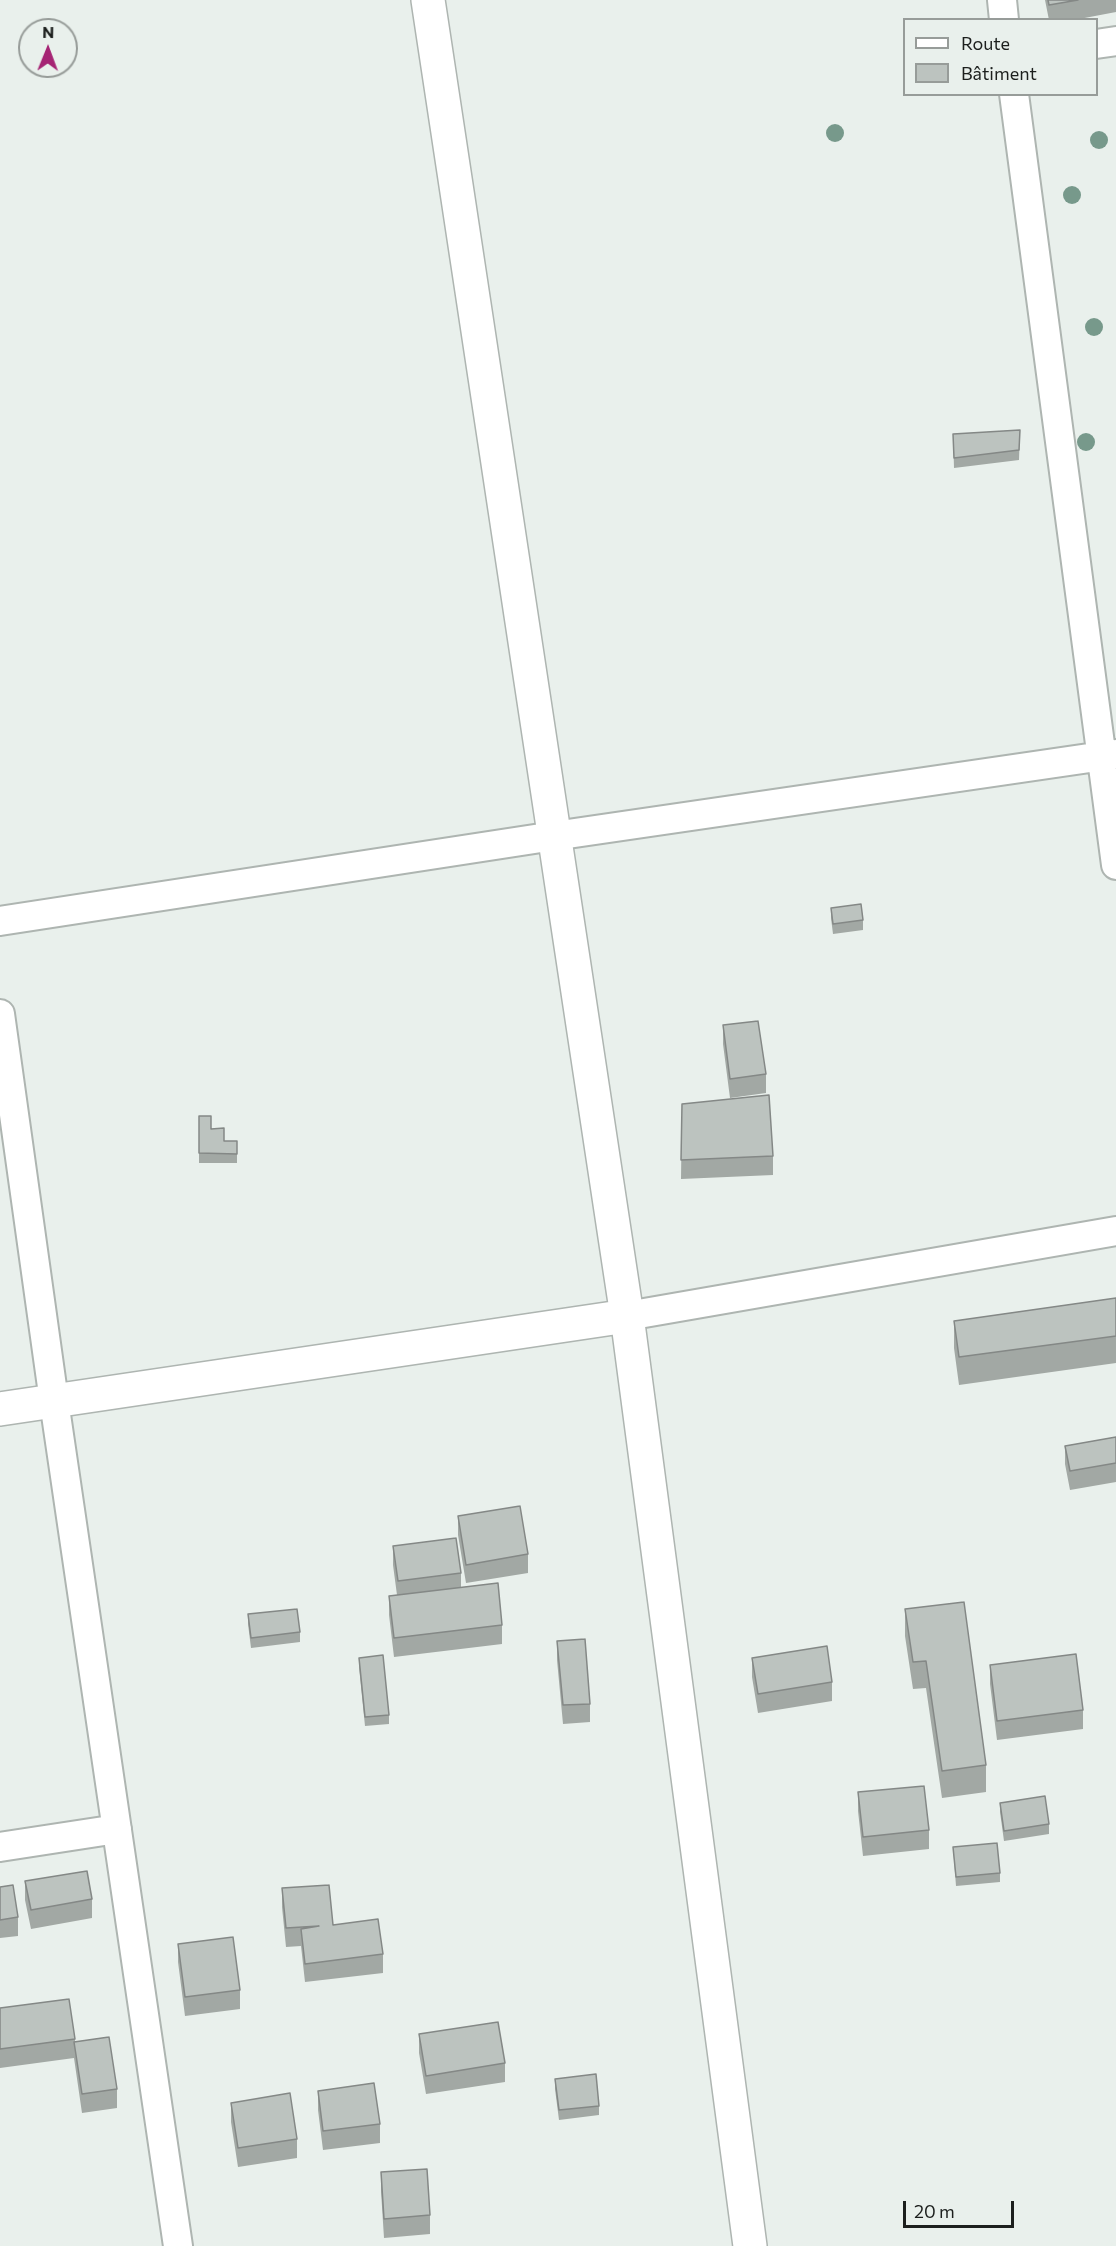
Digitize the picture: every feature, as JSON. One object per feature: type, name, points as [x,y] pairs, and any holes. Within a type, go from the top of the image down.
[{"type":"street","points":[[428,0],[627,1316],[750,2246]]},
{"type":"street","points":[[1002,0],[1004,18]]},
{"type":"street","points":[[1098,44],[1116,41]]},
{"type":"street","points":[[1014,96],[1109,755],[1116,865]]},
{"type":"street","points":[[0,921],[554,836],[1109,755]]},
{"type":"street","points":[[0,1014],[54,1401],[178,2246]]},
{"type":"street","points":[[0,1409],[627,1316],[1116,1231]]},
{"type":"street","points":[[0,1847],[117,1829]]},
{"type":"building","points":[[1048,0],[1078,0],[1049,5]]},
{"type":"building","points":[[1020,430],[1019,450],[954,458],[953,434]]},
{"type":"building","points":[[861,904],[863,920],[833,924],[831,908]]},
{"type":"building","points":[[758,1021],[766,1074],[730,1079],[723,1025]]},
{"type":"building","points":[[769,1095],[773,1156],[681,1160],[682,1104]]},
{"type":"building","points":[[199,1116],[211,1116],[211,1129],[224,1128],[224,1141],[237,1141],[237,1154],[199,1153]]},
{"type":"building","points":[[1116,1298],[1116,1336],[959,1357],[954,1321]]},
{"type":"building","points":[[1116,1437],[1116,1463],[1070,1471],[1065,1446]]},
{"type":"building","points":[[520,1506],[528,1554],[466,1565],[458,1516]]},
{"type":"building","points":[[456,1538],[461,1573],[398,1581],[393,1546]]},
{"type":"building","points":[[498,1583],[502,1625],[394,1638],[389,1596]]},
{"type":"building","points":[[964,1602],[986,1765],[942,1771],[926,1661],[913,1662],[905,1609]]},
{"type":"building","points":[[297,1609],[300,1632],[251,1638],[248,1614]]},
{"type":"building","points":[[585,1639],[590,1704],[563,1705],[557,1641]]},
{"type":"building","points":[[827,1646],[832,1682],[758,1694],[752,1658]]},
{"type":"building","points":[[1076,1654],[1083,1710],[997,1721],[990,1665]]},
{"type":"building","points":[[383,1655],[389,1715],[365,1717],[359,1658]]},
{"type":"building","points":[[924,1786],[929,1830],[863,1837],[858,1792]]},
{"type":"building","points":[[1045,1796],[1049,1824],[1004,1831],[1000,1803]]},
{"type":"building","points":[[997,1843],[1000,1873],[956,1877],[953,1847]]},
{"type":"building","points":[[87,1871],[92,1899],[31,1910],[25,1881]]},
{"type":"building","points":[[13,1885],[18,1917],[0,1920],[0,1887]]},
{"type":"building","points":[[329,1885],[333,1925],[378,1919],[383,1954],[305,1964],[301,1929],[319,1926],[286,1928],[282,1888]]},
{"type":"building","points":[[233,1937],[240,1990],[185,1997],[178,1944]]},
{"type":"building","points":[[69,1999],[75,2039],[0,2049],[0,2008]]},
{"type":"building","points":[[498,2022],[505,2063],[426,2076],[419,2034]]},
{"type":"building","points":[[109,2037],[117,2089],[82,2094],[74,2042]]},
{"type":"building","points":[[596,2074],[599,2106],[559,2110],[555,2079]]},
{"type":"building","points":[[374,2083],[380,2124],[323,2131],[318,2091]]},
{"type":"building","points":[[290,2093],[297,2139],[238,2148],[231,2103]]},
{"type":"building","points":[[427,2169],[430,2215],[384,2219],[381,2172]]}]
